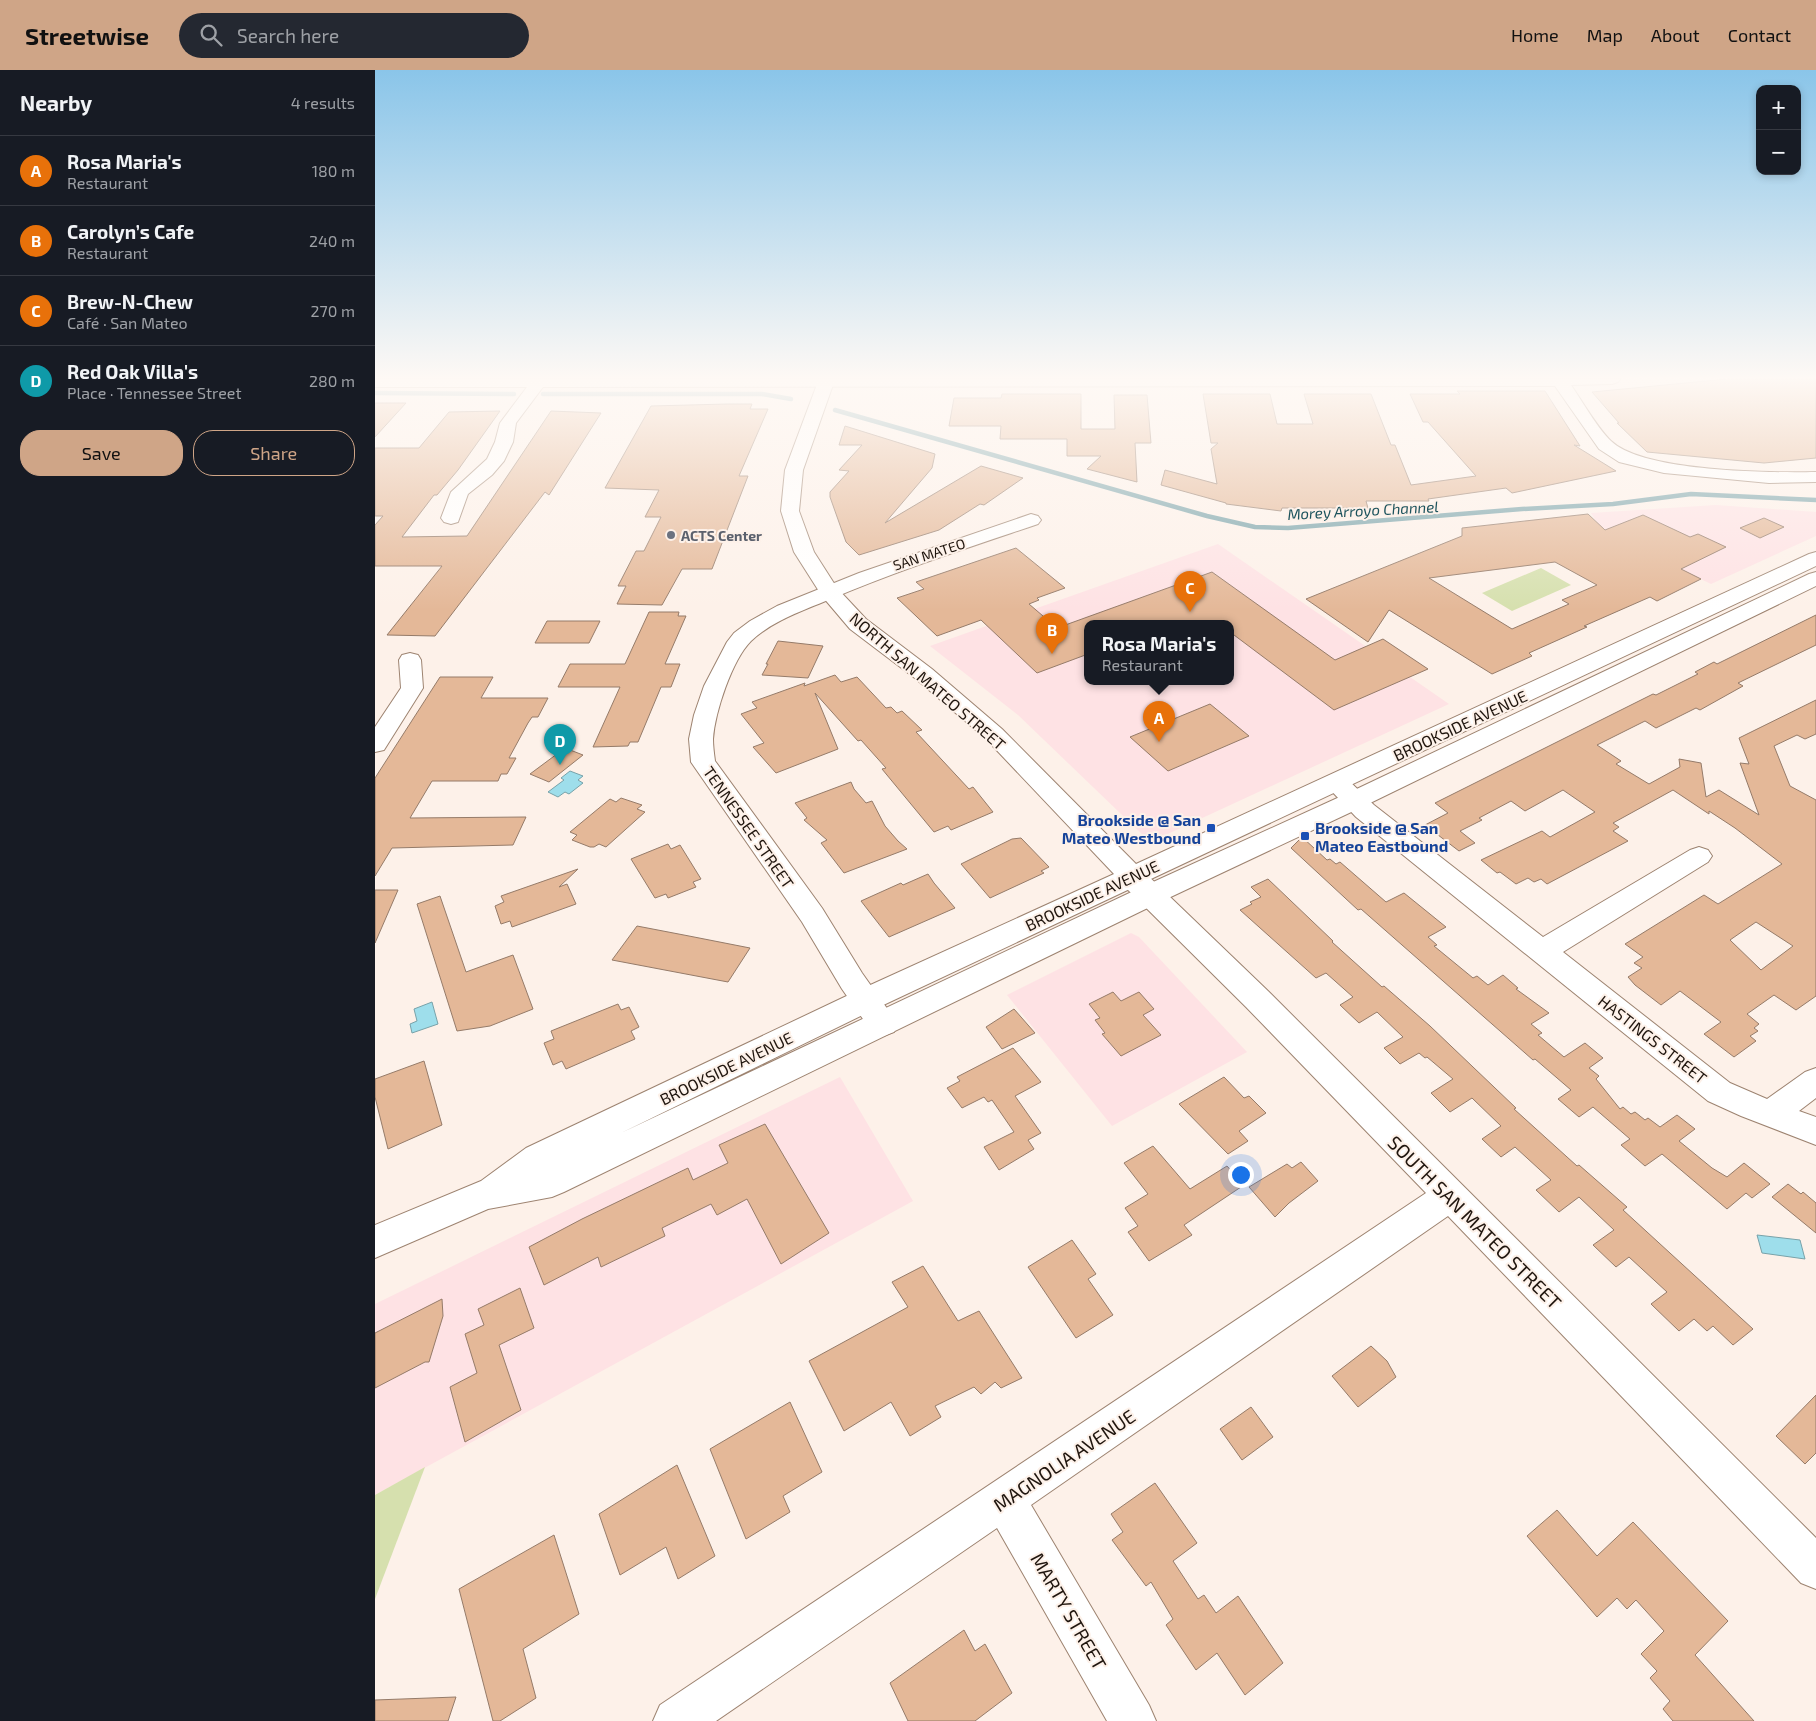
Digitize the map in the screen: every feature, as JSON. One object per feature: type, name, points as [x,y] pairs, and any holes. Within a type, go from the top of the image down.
[{"type":"street","points":[[451,518],[461,492],[486,471],[497,456]]},
{"type":"street","points":[[799,456],[794,470],[790,511],[804,552],[829,592]]},
{"type":"street","points":[[1622,456],[1664,468],[1769,478],[1816,477]]},
{"type":"street","name":"SAN MATEO","points":[[829,592],[885,569],[1031,520]]},
{"type":"street","name":"BROOKSIDE AVENUE","points":[[375,1242],[485,1195],[552,1182],[875,1012],[1345,792],[1816,563]]},
{"type":"street","name":"NORTH SAN MATEO STREET","points":[[829,592],[858,624],[924,674],[994,734],[1141,886]]},
{"type":"street","name":"TENNESSEE STREET","points":[[829,592],[755,627],[741,638],[725,666],[710,702],[701,740],[703,762],[812,915],[852,981],[875,1012]]},
{"type":"street","points":[[375,745],[412,688],[410,660]]},
{"type":"street","name":"HASTINGS STREET","points":[[1345,792],[1719,1092],[1816,1131]]},
{"type":"street","points":[[1542,951],[1699,856]]},
{"type":"street","name":"SOUTH SAN MATEO STREET","points":[[1141,886],[1257,999],[1816,1568]]},
{"type":"street","points":[[1771,1114],[1816,1081]]},
{"type":"street","name":"MAGNOLIA AVENUE","points":[[676,1721],[1005,1501],[1411,1224],[1449,1196]]},
{"type":"street","name":"MARTY STREET","points":[[1005,1501],[1133,1721]]},
{"type":"shaded area","points":[[1716,505],[1816,512],[1816,536],[1711,584],[1603,532],[1591,513]]},
{"type":"shaded area","points":[[1218,544],[1449,704],[1159,838],[1145,837],[1018,715],[930,646]]},
{"type":"shaded area","points":[[1131,933],[1139,937],[1247,1052],[1112,1126],[1007,995]]},
{"type":"shaded area","points":[[840,1077],[913,1201],[375,1495],[375,1304]]},
{"type":"green space","points":[[1541,568],[1571,585],[1512,611],[1482,593]]},
{"type":"green space","points":[[425,1467],[375,1599],[375,1495]]},
{"type":"water","points":[[570,771],[583,776],[578,780],[583,783],[569,794],[565,792],[558,797],[548,792],[564,780],[561,778]]},
{"type":"water","points":[[432,1002],[438,1024],[412,1033],[410,1024],[417,1021],[414,1009]]},
{"type":"water","points":[[1757,1235],[1800,1240],[1805,1259],[1762,1253]]},
{"type":"building","points":[[375,456],[468,456],[437,495],[434,495],[402,537],[467,536],[521,456],[574,456],[549,495],[545,492],[435,636],[387,635],[442,566],[375,566],[375,525],[383,516],[375,516]]},
{"type":"building","points":[[623,456],[748,456],[739,476],[748,476],[712,569],[682,569],[662,605],[617,604],[626,586],[618,586],[636,551],[644,551],[661,517],[645,517],[659,490],[605,488]]},
{"type":"building","points":[[852,456],[935,456],[932,468],[885,523],[981,466],[1023,478],[984,505],[980,504],[939,530],[859,555],[846,542],[830,497],[830,492],[849,471],[839,470]]},
{"type":"building","points":[[1101,456],[1136,456],[1137,482],[1087,469]]},
{"type":"building","points":[[1212,456],[1399,456],[1411,485],[1476,476],[1458,456],[1592,456],[1616,471],[1512,493],[1506,488],[1428,499],[1429,501],[1366,501],[1368,508],[1282,508],[1281,511],[1226,504],[1161,485],[1165,470],[1217,484]]},
{"type":"building","points":[[1690,456],[1816,456],[1816,458],[1764,463]]},
{"type":"building","points":[[1588,514],[1605,530],[1643,515],[1690,537],[1698,534],[1726,547],[1681,569],[1701,579],[1657,601],[1650,597],[1584,626],[1587,627],[1529,653],[1532,656],[1492,674],[1389,610],[1368,642],[1306,599],[1462,536],[1462,528]],"holes":[[[1555,562],[1597,585],[1562,600],[1569,604],[1512,629],[1429,578]]]},
{"type":"building","points":[[1764,518],[1784,527],[1760,538],[1740,528]]},
{"type":"building","points":[[1016,548],[1065,588],[1037,598],[1039,600],[1029,604],[1057,628],[1212,572],[1335,660],[1383,639],[1428,669],[1334,710],[1234,635],[1234,620],[1084,620],[1084,655],[1037,673],[981,620],[937,636],[897,598],[924,589],[916,582]]},
{"type":"building","points":[[649,612],[679,612],[678,616],[686,616],[665,664],[680,664],[671,687],[661,687],[638,742],[630,742],[628,746],[593,747],[620,687],[558,687],[570,664],[625,664]]},
{"type":"building","points":[[1816,615],[1816,645],[1738,683],[1743,686],[1700,710],[1696,708],[1656,728],[1645,721],[1597,745],[1621,761],[1616,764],[1649,784],[1680,767],[1679,759],[1701,763],[1706,797],[1719,790],[1759,815],[1740,763],[1749,764],[1739,738],[1816,700],[1816,734],[1805,739],[1797,735],[1774,746],[1790,786],[1816,800],[1816,996],[1796,1010],[1774,995],[1747,1014],[1759,1024],[1754,1028],[1758,1031],[1750,1036],[1756,1041],[1734,1057],[1704,1034],[1721,1022],[1680,991],[1661,1005],[1635,985],[1628,977],[1642,968],[1634,963],[1643,957],[1625,944],[1704,895],[1718,904],[1782,864],[1735,828],[1709,811],[1709,814],[1673,790],[1613,823],[1619,827],[1613,831],[1628,841],[1547,884],[1541,879],[1534,882],[1528,878],[1516,884],[1500,872],[1497,873],[1481,860],[1542,831],[1550,837],[1595,812],[1563,790],[1525,811],[1511,801],[1479,818],[1482,820],[1460,831],[1475,843],[1459,851],[1425,825],[1448,813],[1435,803],[1653,694],[1656,695],[1698,674],[1695,672],[1714,662],[1717,664]],"holes":[[[1756,922],[1793,946],[1761,970],[1730,940]]]},
{"type":"building","points":[[547,621],[600,621],[589,643],[535,643]]},
{"type":"building","points":[[778,641],[823,646],[808,678],[762,675]]},
{"type":"building","points":[[835,675],[841,682],[857,677],[886,708],[891,707],[897,713],[902,711],[922,730],[916,732],[969,789],[973,787],[993,812],[951,830],[948,826],[934,832],[882,769],[886,768],[861,740],[858,741],[815,693],[838,749],[776,773],[753,747],[764,743],[741,714],[757,708],[752,702],[805,683],[804,686]]},
{"type":"building","points":[[440,677],[493,677],[481,698],[548,698],[538,717],[532,717],[528,723],[509,758],[516,758],[507,774],[501,774],[498,781],[432,781],[410,818],[526,817],[513,845],[392,848],[375,876],[375,778]]},
{"type":"building","points":[[1210,704],[1249,736],[1168,771],[1130,737]]},
{"type":"building","points":[[565,748],[583,755],[549,782],[530,774]]},
{"type":"building","points":[[851,782],[854,789],[866,803],[872,801],[885,826],[907,849],[844,873],[821,843],[827,840],[804,820],[807,818],[795,803]]},
{"type":"building","points":[[621,798],[642,805],[637,809],[645,812],[606,847],[599,844],[590,847],[572,840],[577,835],[570,832],[610,799],[616,802]]},
{"type":"building","points":[[1302,837],[1327,860],[1330,859],[1336,864],[1340,862],[1386,902],[1404,893],[1446,927],[1428,937],[1437,945],[1434,946],[1473,978],[1477,976],[1488,985],[1503,975],[1518,988],[1516,989],[1549,1013],[1531,1024],[1542,1033],[1538,1035],[1564,1057],[1585,1043],[1603,1058],[1589,1068],[1599,1076],[1596,1079],[1620,1109],[1623,1107],[1631,1114],[1635,1112],[1645,1120],[1648,1118],[1660,1127],[1677,1115],[1695,1129],[1679,1141],[1712,1168],[1727,1177],[1744,1163],[1770,1184],[1752,1198],[1746,1193],[1727,1209],[1662,1154],[1645,1166],[1621,1145],[1630,1139],[1593,1107],[1579,1117],[1558,1099],[1571,1090],[1535,1059],[1533,1060],[1361,909],[1358,910],[1291,848]]},
{"type":"building","points":[[1021,838],[1049,867],[1041,871],[1044,873],[990,898],[961,864],[1012,839]]},
{"type":"building","points":[[668,844],[671,849],[680,845],[701,879],[693,882],[696,887],[668,898],[666,894],[655,898],[631,859]]},
{"type":"building","points":[[578,869],[559,887],[567,884],[576,904],[512,927],[510,921],[501,924],[495,906],[504,902],[501,896]]},
{"type":"building","points":[[928,874],[955,908],[889,937],[861,901],[901,883],[903,885]]},
{"type":"building","points":[[1268,879],[1332,942],[1382,987],[1384,986],[1430,1026],[1516,1108],[1514,1109],[1577,1166],[1579,1165],[1627,1207],[1623,1210],[1753,1329],[1733,1345],[1713,1326],[1707,1331],[1694,1319],[1679,1331],[1651,1304],[1667,1292],[1629,1257],[1616,1267],[1593,1245],[1614,1230],[1579,1197],[1559,1212],[1536,1190],[1551,1180],[1515,1147],[1501,1157],[1482,1139],[1501,1126],[1472,1098],[1450,1112],[1431,1093],[1453,1079],[1427,1057],[1425,1058],[1419,1053],[1400,1064],[1384,1048],[1403,1037],[1377,1012],[1359,1023],[1340,1005],[1353,997],[1326,973],[1316,978],[1240,910],[1252,904],[1250,902],[1261,897],[1251,887]]},
{"type":"building","points":[[375,890],[398,890],[375,943]]},
{"type":"building","points":[[440,896],[466,972],[513,955],[533,1009],[490,1026],[457,1031],[417,904]]},
{"type":"building","points":[[637,926],[750,948],[728,982],[612,960]]},
{"type":"building","points":[[1113,992],[1121,1001],[1139,992],[1154,1009],[1143,1015],[1161,1035],[1121,1056],[1102,1034],[1105,1033],[1095,1020],[1100,1018],[1089,1004]]},
{"type":"building","points":[[618,1004],[621,1010],[629,1007],[639,1027],[631,1031],[635,1039],[566,1069],[562,1061],[553,1065],[544,1043],[554,1039],[551,1031]]},
{"type":"building","points":[[1014,1009],[1035,1033],[1002,1049],[986,1027]]},
{"type":"building","points":[[1013,1048],[1041,1082],[1015,1096],[1041,1133],[1028,1140],[1034,1149],[999,1170],[984,1147],[1014,1132],[992,1100],[988,1102],[984,1097],[962,1108],[947,1088],[960,1081],[957,1077]]},
{"type":"building","points":[[424,1061],[442,1125],[388,1149],[375,1097],[375,1079]]},
{"type":"building","points":[[1224,1077],[1244,1098],[1249,1096],[1266,1113],[1239,1131],[1248,1141],[1228,1154],[1179,1104]]},
{"type":"building","points":[[765,1124],[829,1233],[781,1264],[747,1199],[717,1215],[711,1204],[662,1228],[665,1236],[601,1267],[598,1257],[544,1285],[529,1247],[688,1168],[693,1180],[728,1163],[719,1145]]},
{"type":"building","points":[[1153,1146],[1190,1189],[1227,1166],[1244,1185],[1184,1225],[1192,1235],[1149,1261],[1128,1232],[1138,1226],[1125,1208],[1148,1194],[1124,1163]]},
{"type":"building","points":[[1301,1162],[1318,1181],[1289,1203],[1275,1217],[1249,1187],[1287,1164],[1292,1168]]},
{"type":"building","points":[[1788,1184],[1801,1194],[1803,1192],[1816,1203],[1816,1233],[1772,1197]]},
{"type":"building","points":[[1072,1240],[1096,1274],[1088,1279],[1113,1315],[1076,1338],[1028,1267]]},
{"type":"building","points":[[923,1266],[958,1321],[979,1311],[1022,1378],[1001,1388],[995,1382],[981,1394],[974,1387],[935,1406],[941,1417],[910,1436],[891,1402],[844,1431],[809,1361],[908,1307],[892,1282]]},
{"type":"building","points":[[520,1288],[534,1328],[499,1345],[521,1410],[465,1442],[450,1387],[477,1373],[465,1334],[484,1325],[478,1309]]},
{"type":"building","points":[[442,1299],[443,1316],[429,1362],[425,1362],[375,1388],[375,1333]]},
{"type":"building","points":[[1371,1346],[1387,1361],[1396,1377],[1358,1407],[1332,1376]]},
{"type":"building","points":[[1816,1395],[1816,1453],[1805,1464],[1776,1436]]},
{"type":"building","points":[[790,1402],[822,1472],[783,1496],[790,1512],[746,1539],[710,1449]]},
{"type":"building","points":[[1251,1407],[1273,1437],[1242,1460],[1220,1429]]},
{"type":"building","points":[[677,1465],[715,1556],[678,1579],[666,1547],[620,1575],[599,1514]]},
{"type":"building","points":[[1155,1483],[1197,1543],[1173,1561],[1198,1599],[1204,1595],[1216,1613],[1238,1596],[1283,1663],[1245,1695],[1217,1653],[1196,1670],[1166,1625],[1173,1619],[1151,1582],[1146,1586],[1112,1540],[1123,1532],[1111,1514]]},
{"type":"building","points":[[1557,1510],[1597,1556],[1633,1522],[1728,1621],[1695,1655],[1754,1721],[1673,1721],[1663,1709],[1670,1701],[1650,1678],[1657,1671],[1641,1654],[1664,1631],[1636,1600],[1627,1609],[1617,1598],[1597,1617],[1527,1536]]},
{"type":"building","points":[[554,1535],[579,1614],[523,1649],[536,1698],[500,1721],[493,1721],[459,1589]]},
{"type":"building","points":[[964,1630],[975,1651],[985,1644],[1012,1693],[975,1721],[908,1721],[890,1683]]},
{"type":"building","points":[[456,1697],[448,1721],[375,1721],[375,1700]]},
{"type":"waterway","name":"Morey Arroyo Channel","points":[[997,456],[1207,516],[1255,527],[1288,528],[1522,509],[1613,504],[1691,494],[1816,500]]},
{"type":"place","name":"ACTS Center","points":[[671,535]]},
{"type":"place","name":"Brew-N-Chew","points":[[1190,612]]},
{"type":"place","name":"Carolyn’s Cafe","points":[[1052,654]]},
{"type":"place","name":"Rosa Maria's","points":[[1159,742]]},
{"type":"place","name":"Red Oak Villa's","points":[[560,765]]},
{"type":"place","name":"Brookside @ San Mateo Westbound","points":[[1211,828]]},
{"type":"place","name":"Brookside @ San Mateo Eastbound","points":[[1305,836]]}]
